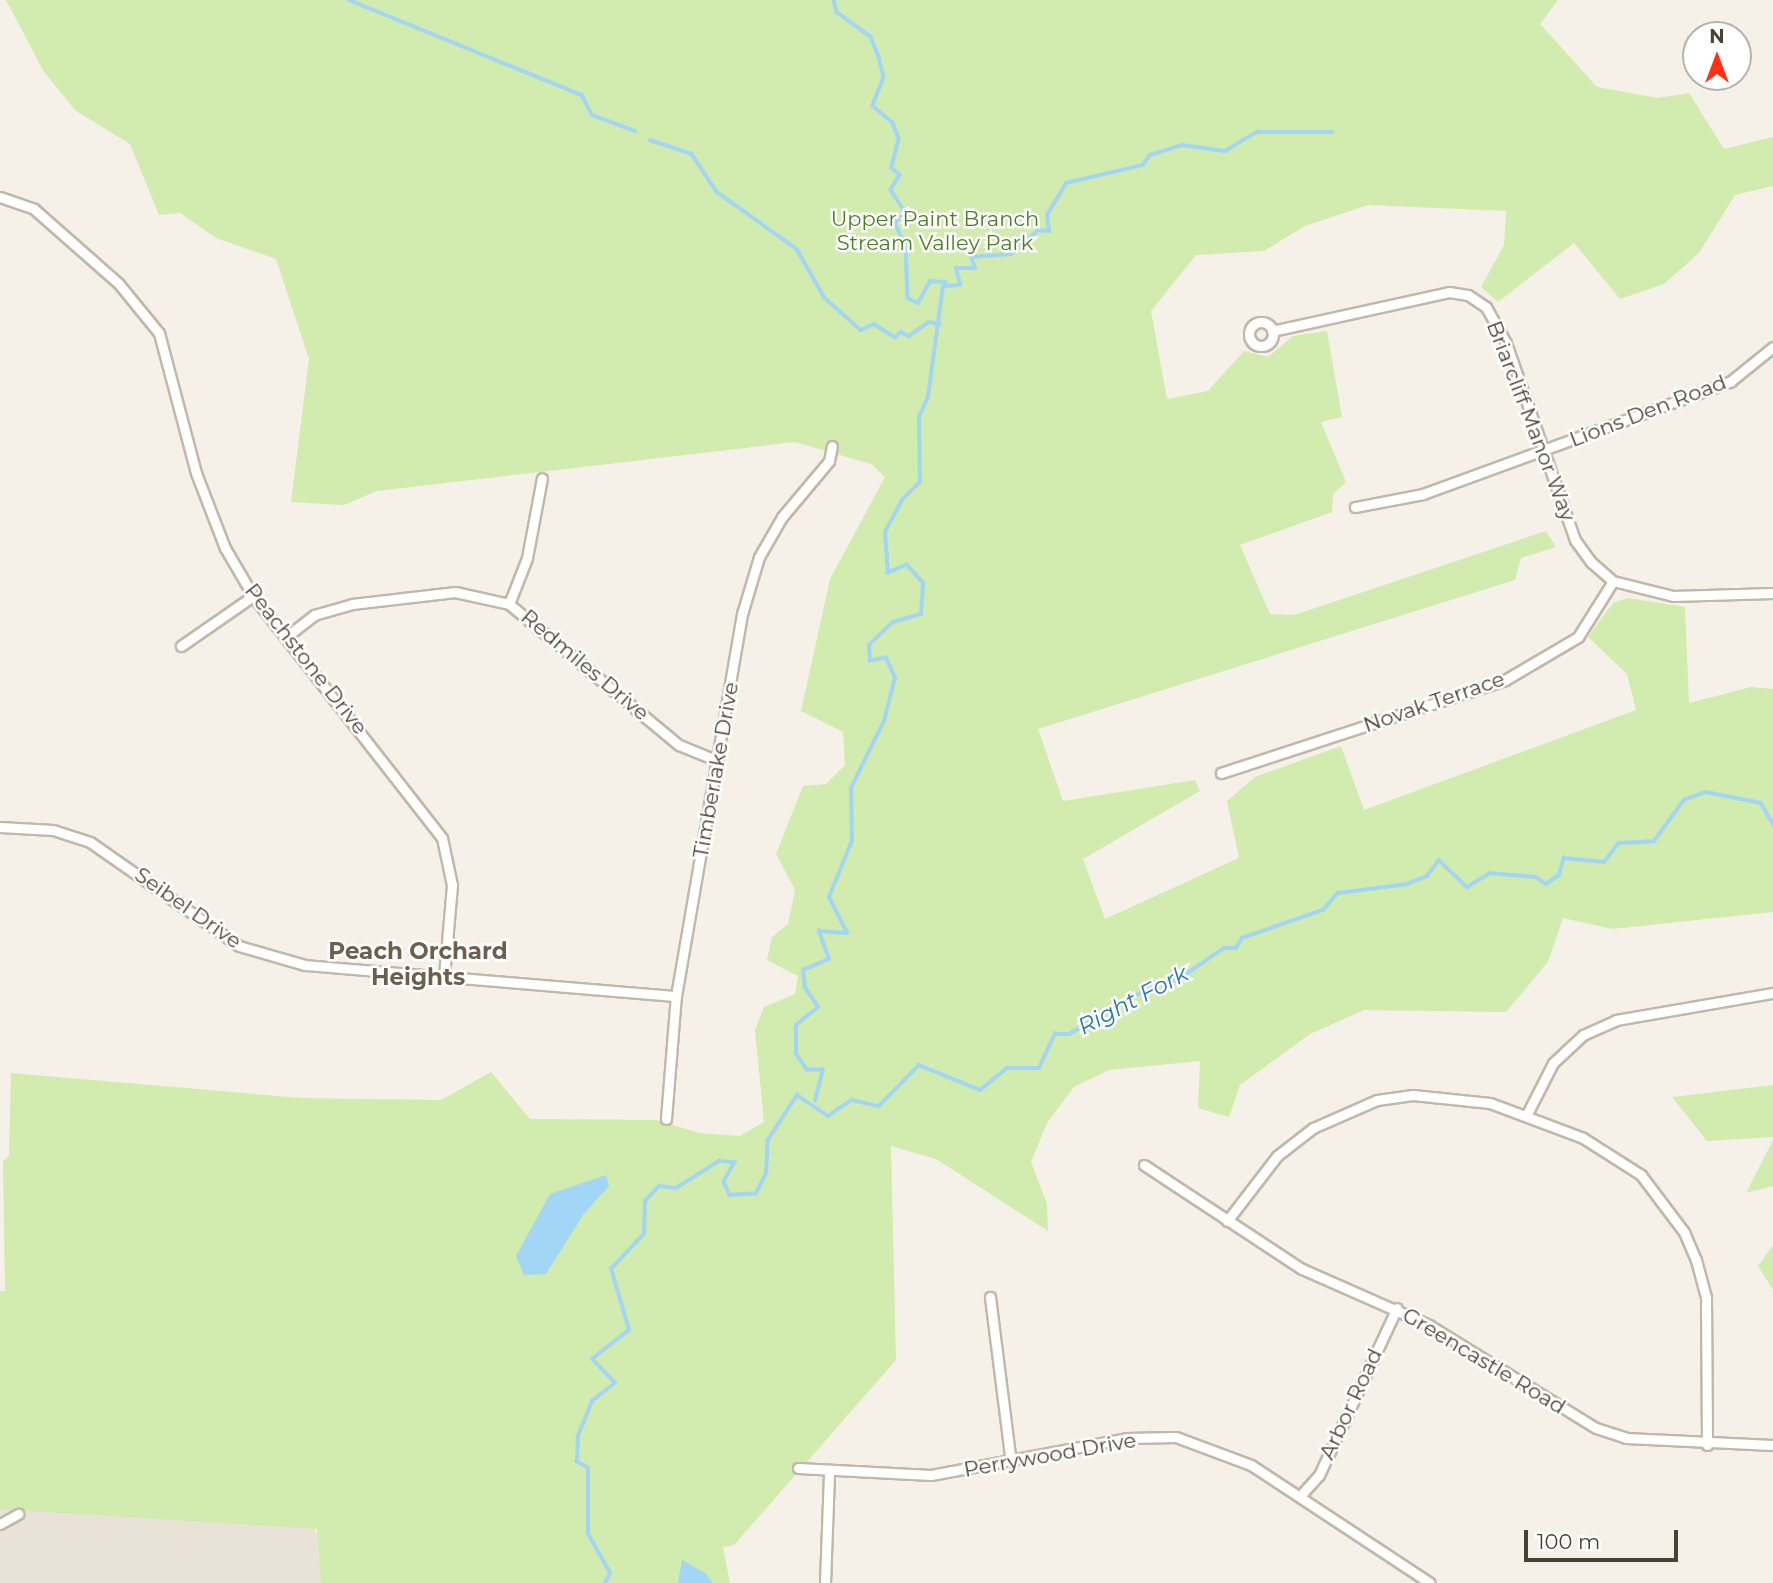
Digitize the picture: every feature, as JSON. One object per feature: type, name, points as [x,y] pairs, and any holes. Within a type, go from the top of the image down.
[{"type":"street","name":"Peachstone Drive","points":[[0,197],[34,209],[119,284],[159,333],[205,502],[253,596],[442,838],[452,885],[444,976]]},
{"type":"street","name":"Briarcliff Manor Way","points":[[1272,331],[1449,292],[1468,295],[1486,307],[1506,344],[1575,540],[1613,581]]},
{"type":"street","name":"Lions Den Road","points":[[1355,506],[1423,494],[1731,381],[1773,347]]},
{"type":"street","name":"Timberlake Drive","points":[[666,1119],[676,996],[742,614],[759,557],[782,517],[829,461],[832,446]]},
{"type":"street","points":[[509,604],[527,558],[542,478]]},
{"type":"street","points":[[1613,581],[1673,596],[1773,593]]},
{"type":"street","name":"Novak Terrace","points":[[1221,773],[1505,680],[1578,637],[1613,581]]},
{"type":"street","name":"Redmiles Drive","points":[[286,638],[314,615],[352,604],[455,592],[509,604],[679,744],[718,761]]},
{"type":"street","points":[[181,646],[253,596]]},
{"type":"street","name":"Seibel Drive","points":[[0,827],[53,830],[90,842],[212,930],[258,954],[305,965],[676,996]]},
{"type":"street","points":[[1527,1116],[1553,1063],[1583,1035],[1616,1020],[1773,993]]},
{"type":"street","points":[[1227,1221],[1278,1156],[1348,1110],[1413,1095],[1490,1103],[1527,1116],[1618,1156],[1658,1194],[1684,1232],[1706,1297],[1707,1445]]},
{"type":"street","name":"Greencastle Road","points":[[1144,1165],[1302,1269],[1397,1308],[1596,1428],[1626,1438],[1707,1445],[1773,1445]]},
{"type":"street","points":[[990,1297],[1011,1463]]},
{"type":"street","name":"Arbor Road","points":[[1300,1496],[1319,1475],[1397,1308]]},
{"type":"street","name":"Perrywood Drive","points":[[798,1468],[829,1472],[931,1475],[1011,1463],[1127,1438],[1176,1437],[1251,1465],[1430,1583]]},
{"type":"street","points":[[825,1583],[829,1472]]},
{"type":"street","points":[[0,1524],[18,1514]]},
{"type":"shaded area","points":[[0,1480],[298,1501],[345,1583],[0,1583]]},
{"type":"green space","name":"Upper Paint Branch Stream Valley Park","points":[[6,0],[1558,0],[1540,24],[1597,87],[1658,98],[1689,93],[1724,149],[1773,137],[1773,186],[1735,195],[1699,253],[1664,284],[1620,299],[1574,243],[1498,302],[1481,287],[1504,245],[1506,211],[1368,205],[1305,226],[1264,251],[1196,255],[1151,311],[1167,399],[1208,391],[1244,351],[1268,357],[1293,336],[1327,331],[1342,417],[1321,422],[1346,482],[1333,494],[1332,512],[1240,545],[1270,614],[1294,615],[1546,531],[1556,547],[1521,558],[1515,580],[1038,729],[1063,801],[1195,780],[1200,791],[1083,859],[1105,919],[1239,858],[1227,801],[1255,777],[1341,746],[1364,810],[1636,710],[1627,674],[1588,637],[1613,603],[1628,598],[1685,607],[1689,703],[1751,687],[1773,689],[1773,912],[1612,929],[1563,918],[1548,962],[1506,1012],[1364,1010],[1310,1034],[1240,1085],[1229,1117],[1198,1108],[1200,1061],[1109,1070],[1074,1087],[1047,1123],[1031,1162],[1047,1204],[1048,1231],[936,1159],[891,1146],[896,1360],[734,1545],[723,1547],[730,1583],[321,1583],[317,1529],[0,1509],[0,1291],[5,1291],[3,1161],[9,1156],[11,1073],[301,1098],[441,1100],[491,1072],[530,1119],[656,1120],[700,1133],[740,1136],[764,1122],[755,1030],[764,1007],[795,994],[798,976],[767,960],[772,937],[788,924],[795,890],[776,854],[803,786],[826,784],[845,765],[843,732],[801,711],[830,579],[885,477],[871,464],[795,442],[377,491],[344,505],[291,502],[309,359],[276,259],[216,238],[180,213],[159,215],[130,144],[76,111],[44,72]]},
{"type":"green space","points":[[1773,1085],[1773,1137],[1707,1141],[1672,1097]]},
{"type":"green space","points":[[1773,1140],[1773,1186],[1746,1193]]},
{"type":"green space","points":[[1773,1245],[1773,1290],[1758,1266]]},
{"type":"water","points":[[606,1175],[609,1186],[583,1215],[546,1274],[524,1275],[516,1256],[550,1194]]},
{"type":"water","points":[[682,1560],[705,1573],[713,1583],[678,1583]]},
{"type":"waterway","points":[[349,0],[582,95],[592,115],[635,131]]},
{"type":"waterway","points":[[834,0],[837,12],[871,37],[884,77],[873,106],[893,123],[899,139],[892,168],[900,175],[891,190],[906,213],[895,223],[906,246],[908,298],[918,303],[930,281],[946,282]]},
{"type":"waterway","points":[[815,1101],[823,1070],[807,1070],[796,1054],[796,1025],[818,1007],[805,988],[803,970],[829,959],[819,931],[847,933],[829,897],[852,841],[851,788],[884,721],[895,678],[886,658],[870,661],[869,645],[893,622],[921,614],[923,583],[907,565],[888,573],[885,532],[902,500],[920,482],[919,417],[928,397],[943,286],[960,285],[956,268],[975,268],[971,257],[1011,254],[1039,230],[1049,231],[1047,215],[1066,183],[1143,165],[1150,155],[1182,145],[1225,151],[1257,132],[1332,132]]},
{"type":"waterway","points":[[650,140],[692,154],[717,192],[797,249],[825,298],[861,330],[874,324],[895,337],[901,332],[909,336],[929,322],[940,324]]},
{"type":"waterway","name":"Right Fork","points":[[605,1583],[610,1573],[588,1534],[588,1468],[577,1462],[578,1436],[592,1401],[615,1383],[592,1359],[629,1330],[611,1269],[644,1234],[645,1201],[659,1186],[676,1188],[719,1161],[735,1162],[724,1182],[730,1195],[756,1193],[766,1173],[768,1140],[797,1095],[828,1116],[852,1100],[879,1106],[919,1065],[980,1090],[1007,1068],[1039,1068],[1055,1034],[1069,1034],[1161,981],[1176,981],[1224,948],[1236,948],[1242,938],[1323,910],[1338,893],[1407,884],[1427,876],[1439,860],[1467,887],[1490,873],[1536,877],[1546,884],[1559,875],[1564,858],[1604,862],[1619,843],[1654,841],[1684,800],[1706,792],[1761,803],[1773,824]]},
{"type":"district","name":"Peach Orchard Heights","points":[[418,964]]}]
